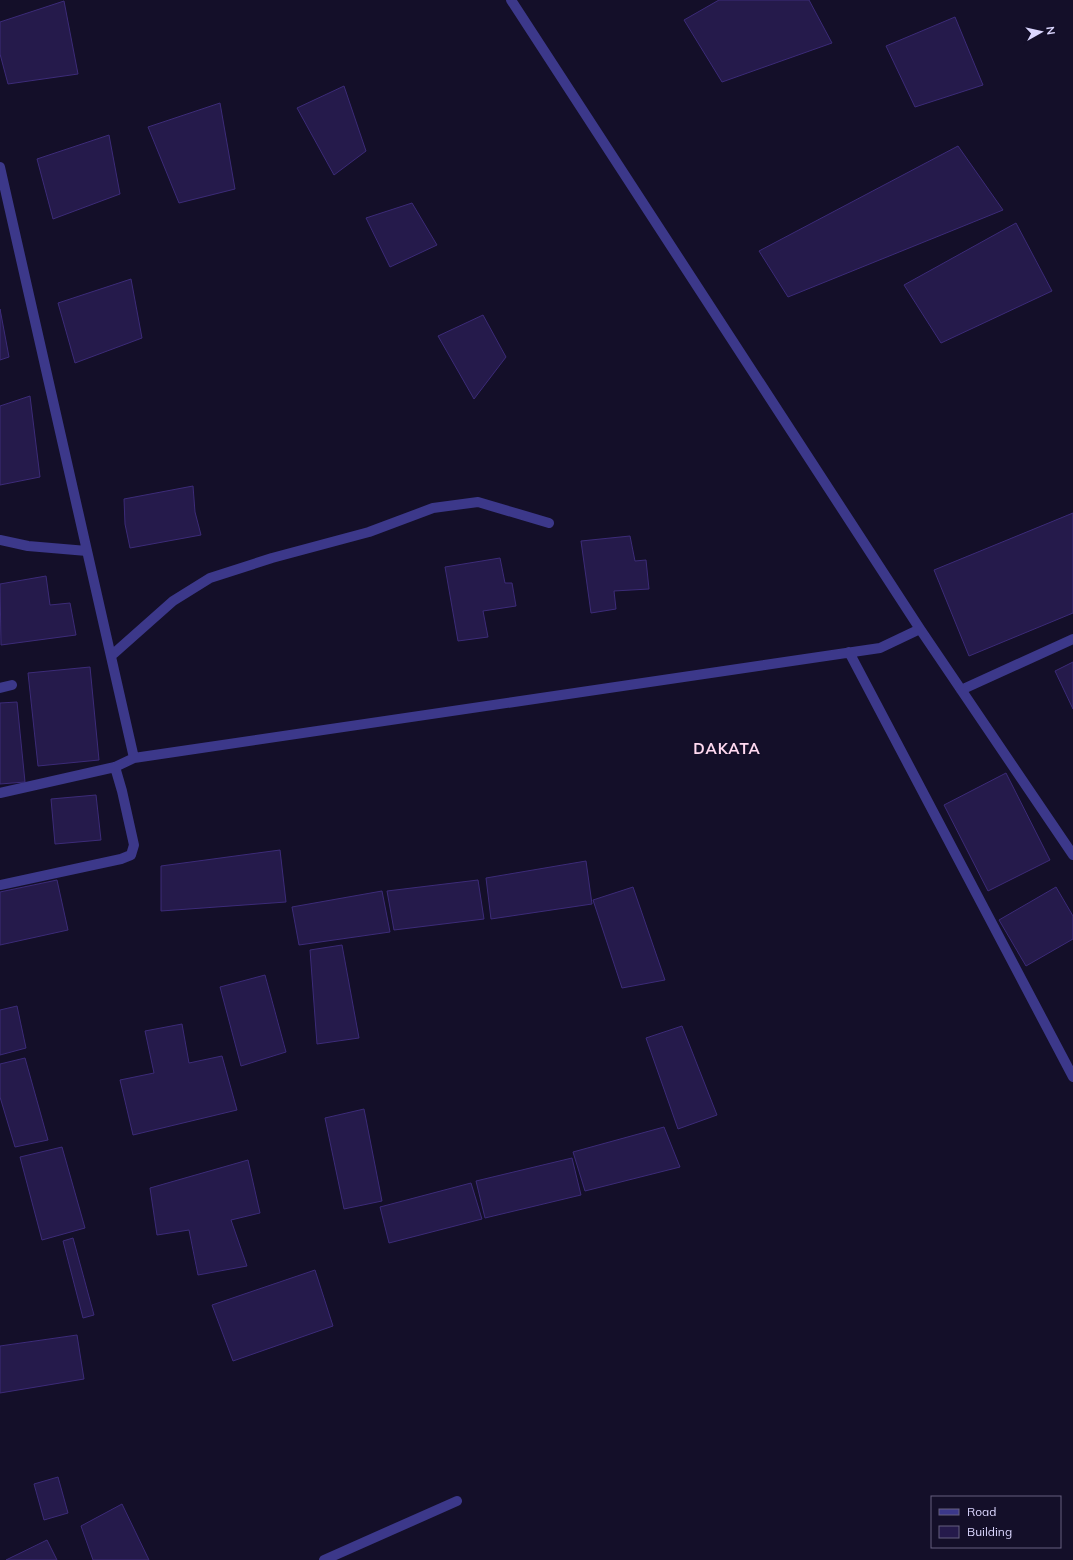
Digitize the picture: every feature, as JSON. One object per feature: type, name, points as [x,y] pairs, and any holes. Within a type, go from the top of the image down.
[{"type":"street","points":[[511,0],[920,629],[1073,855]]},
{"type":"street","points":[[0,167],[134,758]]},
{"type":"street","points":[[111,656],[173,600],[210,578],[272,558],[369,532],[433,508],[478,502],[549,523]]},
{"type":"street","points":[[0,540],[28,546],[88,551]]},
{"type":"street","points":[[0,793],[115,767],[134,758],[880,648],[920,629]]},
{"type":"street","points":[[961,690],[1073,639]]},
{"type":"street","points":[[849,652],[1073,1077]]},
{"type":"street","points":[[0,688],[12,685]]},
{"type":"street","points":[[0,885],[121,859],[131,855],[134,845],[115,767]]},
{"type":"street","points":[[324,1560],[457,1501]]},
{"type":"building","points":[[719,0],[809,0],[832,43],[722,82],[684,20]]},
{"type":"building","points":[[64,1],[78,74],[8,84],[0,54],[0,22]]},
{"type":"building","points":[[955,17],[983,85],[915,107],[886,46]]},
{"type":"building","points":[[344,86],[366,151],[334,175],[297,108]]},
{"type":"building","points":[[220,103],[235,189],[179,203],[148,127]]},
{"type":"building","points":[[109,135],[120,194],[53,219],[37,159]]},
{"type":"building","points":[[958,146],[1003,210],[788,297],[759,251]]},
{"type":"building","points":[[412,203],[437,245],[390,267],[366,218]]},
{"type":"building","points":[[1016,223],[1052,291],[941,343],[904,285]]},
{"type":"building","points":[[131,279],[142,338],[75,363],[58,303]]},
{"type":"building","points":[[0,309],[9,357],[0,360]]},
{"type":"building","points":[[483,315],[506,357],[474,399],[438,336]]},
{"type":"building","points":[[30,396],[40,477],[0,485],[0,406]]},
{"type":"building","points":[[193,486],[195,512],[201,535],[130,548],[125,524],[124,499]]},
{"type":"building","points":[[1073,513],[1073,613],[969,656],[934,570]]},
{"type":"building","points":[[630,536],[635,561],[646,560],[649,589],[614,591],[616,609],[591,613],[581,541]]},
{"type":"building","points":[[500,558],[505,583],[512,583],[516,606],[483,611],[488,637],[458,641],[445,567]]},
{"type":"building","points":[[46,576],[50,605],[70,603],[76,635],[1,645],[0,584]]},
{"type":"building","points":[[1073,662],[1073,709],[1055,671]]},
{"type":"building","points":[[90,667],[99,760],[38,766],[28,673]]},
{"type":"building","points":[[17,702],[25,782],[0,784],[0,703]]},
{"type":"building","points":[[1006,773],[1050,860],[988,891],[944,805]]},
{"type":"building","points":[[96,795],[101,840],[55,844],[51,799]]},
{"type":"building","points":[[280,850],[286,902],[161,911],[161,866]]},
{"type":"building","points":[[586,861],[592,904],[491,919],[486,878]]},
{"type":"building","points":[[57,880],[68,930],[0,945],[0,892]]},
{"type":"building","points":[[478,880],[484,919],[394,930],[387,891]]},
{"type":"building","points":[[633,887],[665,980],[622,988],[593,900]]},
{"type":"building","points":[[1056,887],[1073,916],[1073,939],[1026,966],[999,920]]},
{"type":"building","points":[[382,891],[390,932],[299,945],[292,907]]},
{"type":"building","points":[[342,945],[359,1038],[317,1044],[310,950]]},
{"type":"building","points":[[265,975],[286,1052],[241,1066],[220,987]]},
{"type":"building","points":[[17,1006],[26,1048],[0,1055],[0,1010]]},
{"type":"building","points":[[182,1024],[189,1063],[222,1056],[237,1110],[133,1135],[120,1080],[154,1073],[145,1031]]},
{"type":"building","points":[[682,1026],[717,1115],[678,1129],[646,1038]]},
{"type":"building","points":[[25,1058],[48,1140],[15,1147],[0,1097],[0,1064]]},
{"type":"building","points":[[364,1109],[382,1201],[344,1209],[325,1118]]},
{"type":"building","points":[[664,1127],[680,1167],[585,1191],[573,1152]]},
{"type":"building","points":[[62,1147],[85,1228],[42,1240],[20,1157]]},
{"type":"building","points":[[572,1158],[581,1195],[485,1218],[476,1181]]},
{"type":"building","points":[[248,1160],[260,1213],[231,1220],[247,1266],[198,1275],[189,1230],[157,1235],[150,1188]]},
{"type":"building","points":[[471,1183],[482,1219],[389,1243],[380,1207]]},
{"type":"building","points":[[73,1238],[94,1315],[83,1318],[63,1241]]},
{"type":"building","points":[[315,1270],[333,1326],[233,1361],[212,1305]]},
{"type":"building","points":[[77,1335],[84,1379],[0,1393],[0,1346]]},
{"type":"building","points":[[58,1477],[68,1513],[44,1520],[34,1484]]},
{"type":"building","points":[[122,1504],[149,1560],[93,1560],[81,1526]]},
{"type":"building","points":[[47,1540],[57,1560],[6,1560]]},
{"type":"district","name":"DAKATA","points":[[727,748]]}]
